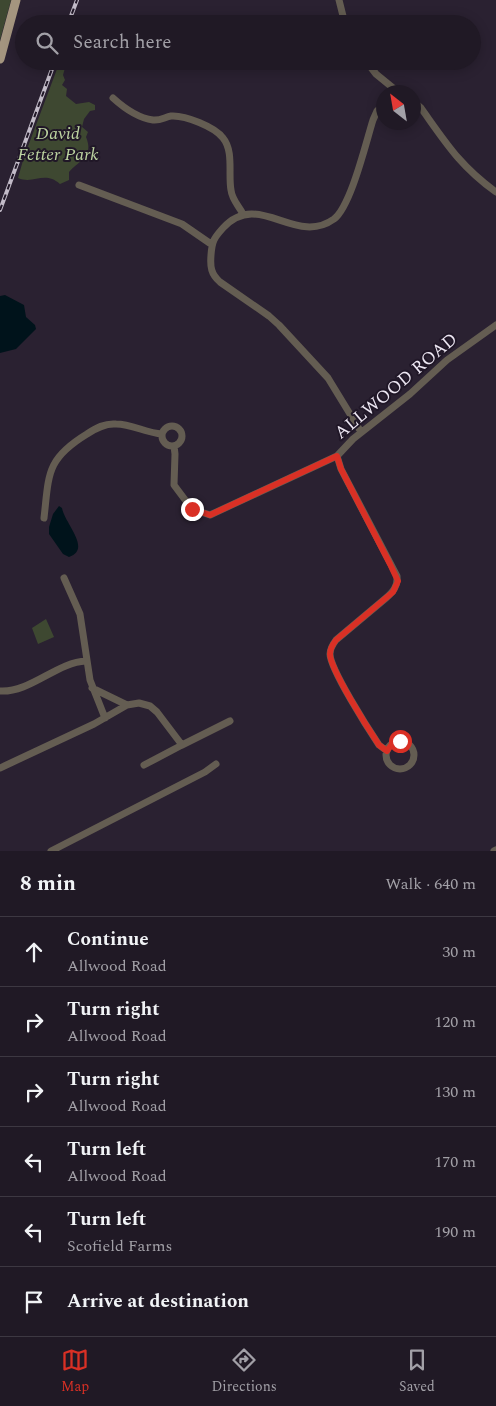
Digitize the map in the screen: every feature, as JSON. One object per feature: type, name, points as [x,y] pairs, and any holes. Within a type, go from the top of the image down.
[{"type":"main road","points":[[0,59],[16,0]]},
{"type":"street","points":[[339,0],[343,15]]},
{"type":"street","points":[[373,70],[389,85]]},
{"type":"street","points":[[113,98],[134,113],[150,120],[171,116],[184,117],[221,135],[227,144],[230,190],[243,214]]},
{"type":"street","points":[[421,108],[460,161],[496,192]]},
{"type":"street","points":[[361,432],[328,378],[269,316],[213,276],[210,264],[211,244],[227,224],[243,214],[267,216],[308,228],[315,228],[334,218],[343,207],[349,195],[376,113]]},
{"type":"street","points":[[79,185],[182,224],[211,244]]},
{"type":"street","name":"ALLWOOD ROAD","points":[[387,751],[392,744],[404,742],[411,746],[414,758],[406,768],[398,769],[388,760],[387,751],[379,745],[366,726],[330,658],[331,648],[336,640],[393,592],[398,581],[341,469],[337,456],[361,432],[410,394],[447,360],[496,325]]},
{"type":"street","points":[[44,518],[51,469],[64,450],[74,442],[94,430],[111,424],[125,425],[162,434]]},
{"type":"street","points":[[170,426],[176,427],[181,432],[181,439],[174,446],[165,443],[162,434],[164,429],[170,426]]},
{"type":"street","points":[[174,446],[174,484],[192,509],[210,515],[337,456]]},
{"type":"street","points":[[64,578],[80,614],[86,661],[92,688],[105,718]]},
{"type":"street","points":[[0,691],[14,690],[75,662],[86,661]]},
{"type":"street","points":[[92,688],[127,705]]},
{"type":"street","points":[[0,768],[105,718],[127,705],[139,703],[150,706],[157,712],[182,745]]},
{"type":"street","points":[[144,765],[230,721]]},
{"type":"street","points":[[51,851],[205,772],[216,764]]},
{"type":"green space","points":[[0,0],[11,0],[0,40]]},
{"type":"green space","name":"David Fetter Park","points":[[57,70],[64,70],[63,75],[65,80],[62,85],[67,89],[66,96],[76,104],[89,102],[95,105],[95,110],[90,111],[84,119],[82,127],[88,132],[86,137],[88,143],[87,153],[69,172],[69,180],[60,184],[49,178],[24,180],[18,178]]},
{"type":"green space","points":[[46,619],[54,637],[38,644],[32,628]]},
{"type":"water","points":[[5,295],[24,305],[26,317],[35,325],[36,329],[16,349],[0,353],[0,296]]},
{"type":"water","points":[[59,506],[62,508],[78,542],[78,548],[75,553],[69,557],[63,554],[49,534],[53,514]]},
{"type":"railway","points":[[71,15],[77,0]]},
{"type":"railway","points":[[0,210],[52,70]]},
{"type":"route","points":[[192,509],[210,515],[337,456],[341,469],[398,581],[393,592],[336,640],[331,648],[330,658],[366,726],[379,745],[387,751],[392,744],[400,741]]}]
